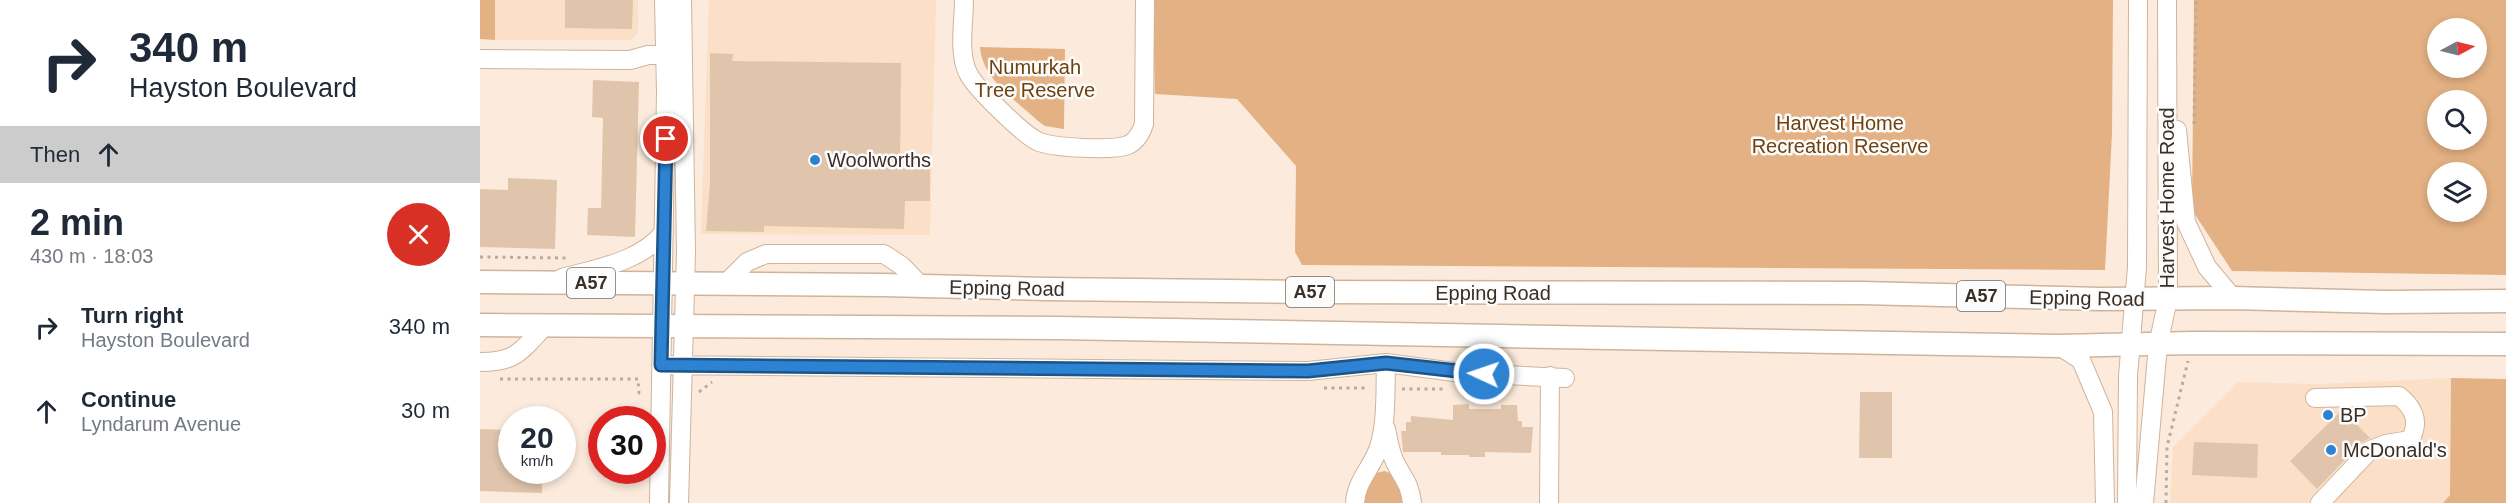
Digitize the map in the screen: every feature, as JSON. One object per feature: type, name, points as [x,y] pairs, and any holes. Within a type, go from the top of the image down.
[{"type":"main road","name":"Epping Road","points":[[480,282],[1318,292],[1862,293],[2133,299],[2506,301]]},
{"type":"main road","name":"Epping Road","points":[[480,324],[1070,328],[2059,346],[2396,342],[2506,344]]},
{"type":"street","points":[[659,503],[661,365],[685,284],[684,91],[673,60],[664,0]]},
{"type":"street","points":[[679,503],[681,365],[662,283],[666,92],[682,0]]},
{"type":"street","points":[[964,0],[964,62],[970,78],[979,89],[1037,141],[1060,147],[1110,147],[1131,143],[1138,137],[1144,124],[1145,0]]},
{"type":"street","name":"Harvest Home Road","points":[[2127,503],[2130,345],[2136,267],[2138,0]]},
{"type":"street","name":"Harvest Home Road","points":[[2144,503],[2158,345],[2168,299],[2167,0]]},
{"type":"street","points":[[2167,32],[2186,222],[2207,267],[2233,298]]},
{"type":"street","points":[[480,59],[630,60],[648,65],[673,60]]},
{"type":"street","points":[[545,283],[611,264],[644,251],[664,232]]},
{"type":"street","points":[[726,284],[747,262],[766,254],[884,254],[902,266],[921,286]]},
{"type":"street","points":[[480,362],[500,362],[514,356],[546,325]]},
{"type":"street","points":[[2059,346],[2081,360],[2103,412],[2105,503]]},
{"type":"street","points":[[661,365],[1308,371],[1386,363],[1462,373],[1557,377],[1549,503]]},
{"type":"street","points":[[1386,363],[1385,415],[1389,446],[1395,464],[1410,486],[1412,503]]},
{"type":"street","points":[[2315,398],[2399,396],[2412,411],[2416,421],[2416,429],[2410,440],[2386,444],[2370,450],[2320,503]]},
{"type":"street","points":[[1355,503],[1358,485],[1379,447],[1385,415]]},
{"type":"street","points":[[1365,474],[1378,467],[1389,467],[1404,476]]},
{"type":"shaded area","points":[[495,0],[638,0],[638,33],[631,40],[495,40]]},
{"type":"shaded area","points":[[709,0],[936,0],[930,235],[701,234]]},
{"type":"shaded area","name":"BP","points":[[2451,378],[2450,495],[2443,503],[2170,503],[2173,447],[2238,382],[2320,384]]},
{"type":"green space","points":[[480,0],[495,0],[495,40],[480,39]]},
{"type":"green space","name":"Harvest Home Recreation Reserve","points":[[1153,0],[2113,0],[2112,134],[2105,270],[1302,265],[1295,252],[1296,166],[1237,99],[1155,94]]},
{"type":"green space","points":[[2194,0],[2506,0],[2506,275],[2232,271],[2192,210]]},
{"type":"green space","name":"Numurkah Tree Reserve","points":[[980,47],[1065,49],[1064,129],[1045,126],[1002,88],[987,69]]},
{"type":"green space","points":[[2451,378],[2506,379],[2506,503],[2443,503],[2450,495]]},
{"type":"green space","points":[[1385,471],[1398,477],[1406,503],[1361,503],[1376,473]]},
{"type":"building","points":[[565,0],[633,0],[632,29],[565,28]]},
{"type":"building","points":[[710,53],[733,54],[732,61],[901,63],[900,168],[930,169],[930,201],[905,201],[904,229],[764,226],[764,232],[706,231],[710,184]]},
{"type":"building","points":[[593,80],[639,82],[635,237],[587,235],[588,208],[601,208],[603,118],[592,117]]},
{"type":"building","points":[[508,178],[557,180],[555,249],[480,247],[480,189],[508,190]]},
{"type":"building","points":[[1860,392],[1892,392],[1892,458],[1859,458]]},
{"type":"building","points":[[1469,404],[1469,409],[1501,409],[1501,405],[1517,405],[1518,421],[1522,421],[1522,427],[1533,427],[1531,453],[1485,452],[1485,457],[1469,457],[1469,455],[1441,455],[1441,452],[1403,452],[1401,431],[1406,431],[1406,422],[1411,422],[1411,416],[1453,420],[1453,405]]},
{"type":"building","name":"McDonald's","points":[[2342,410],[2370,438],[2362,442],[2317,489],[2290,461]]},
{"type":"building","points":[[480,429],[498,430],[498,484],[542,484],[542,493],[480,491]]},
{"type":"building","points":[[2194,442],[2258,444],[2257,478],[2192,475]]},
{"type":"place","name":"Woolworths","points":[[815,160]]},
{"type":"place","name":"BP","points":[[2328,415]]},
{"type":"place","name":"McDonald's","points":[[2331,450]]},
{"type":"route","points":[[666,139],[661,365],[1308,371],[1368,363],[1386,363],[1484,374]]}]
